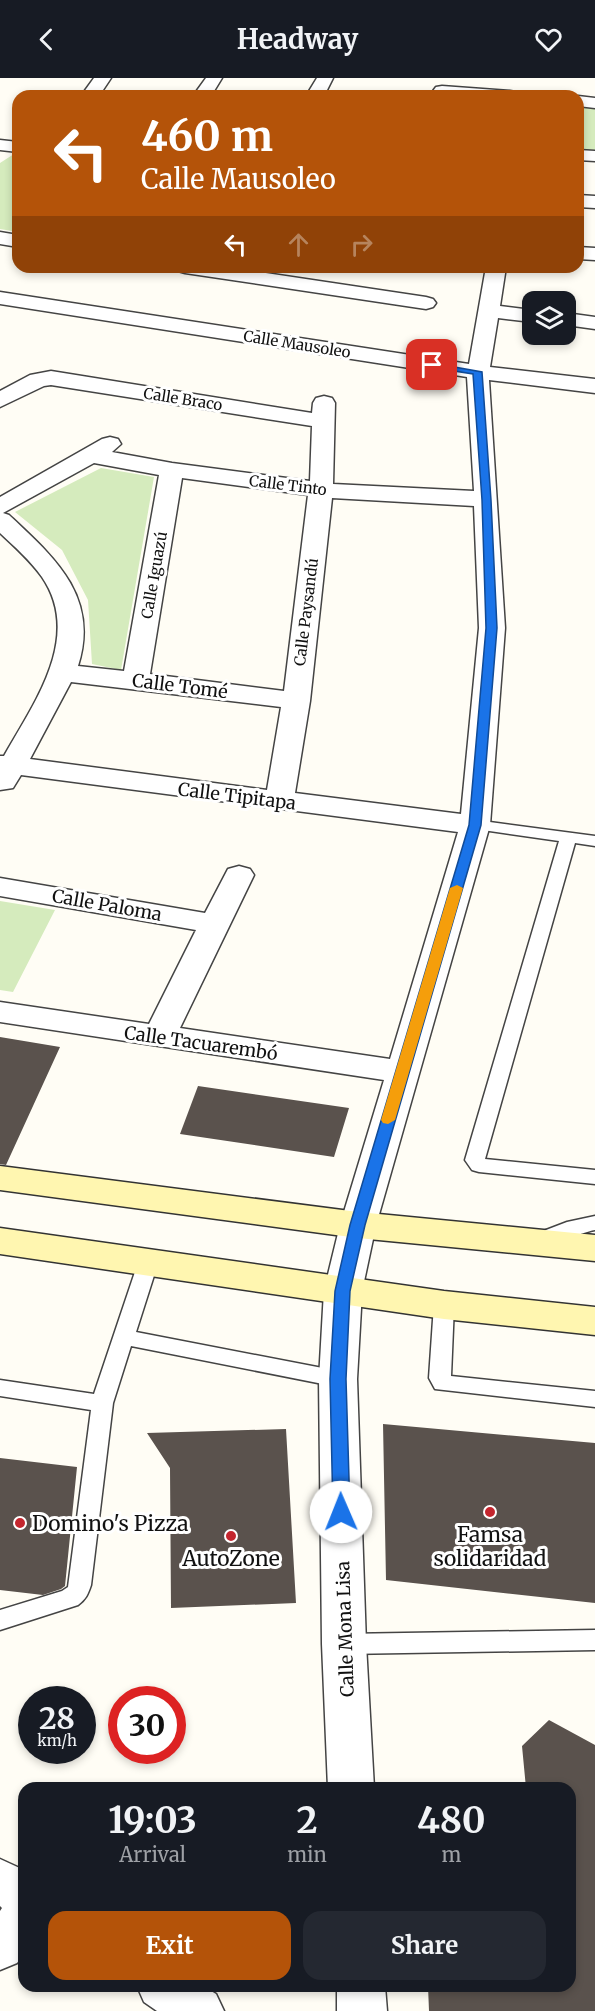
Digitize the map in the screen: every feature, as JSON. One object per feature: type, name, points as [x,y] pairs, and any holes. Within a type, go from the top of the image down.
[{"type":"main road","points":[[0,1178],[357,1225],[595,1248]]},
{"type":"main road","points":[[0,1241],[444,1305],[595,1321]]},
{"type":"street","points":[[444,88],[460,90]]},
{"type":"street","points":[[252,273],[340,283],[426,303]]},
{"type":"street","name":"Calle Mona Lisa","points":[[351,1782],[344,1644],[338,1379],[343,1291],[357,1225],[475,825],[492,628],[478,372],[495,273]]},
{"type":"street","name":"Calle Mausoleo","points":[[0,298],[478,372],[595,386]]},
{"type":"street","points":[[490,311],[522,315]]},
{"type":"street","points":[[576,320],[595,323]]},
{"type":"street","name":"Calle Braco","points":[[0,400],[44,378],[323,412]]},
{"type":"street","name":"Calle Paysandú","points":[[279,801],[296,701],[321,490],[323,412]]},
{"type":"street","points":[[0,507],[116,440]]},
{"type":"street","name":"Calle Tinto","points":[[90,455],[172,470],[321,490],[486,500]]},
{"type":"street","name":"Calle Iguazú","points":[[136,680],[172,470]]},
{"type":"street","points":[[0,520],[40,558],[59,584],[70,613],[72,633],[63,674],[4,772]]},
{"type":"street","name":"Calle Tomé","points":[[63,674],[136,680],[296,701]]},
{"type":"street","name":"Calle Tipitapa","points":[[4,772],[279,801],[475,825]]},
{"type":"street","points":[[159,1037],[239,876]]},
{"type":"street","name":"Calle Paloma","points":[[0,886],[215,924]]},
{"type":"street","name":"Calle Tacuarembó","points":[[0,1012],[402,1072]]},
{"type":"street","points":[[0,1880],[18,1892]]},
{"type":"street","points":[[0,1947],[18,1925]]},
{"type":"street","points":[[170,1992],[199,2011]]},
{"type":"street","points":[[361,1992],[362,2011]]},
{"type":"lane","points":[[475,825],[595,841]]},
{"type":"lane","points":[[568,838],[475,1160],[479,1165],[595,1177]]},
{"type":"lane","points":[[535,1242],[574,1227],[595,1223]]},
{"type":"lane","points":[[0,1620],[70,1598],[77,1593],[80,1585],[102,1403],[148,1263]]},
{"type":"lane","points":[[444,1305],[440,1378],[442,1383],[595,1399]]},
{"type":"lane","points":[[122,1337],[338,1379]]},
{"type":"lane","points":[[0,1388],[102,1403]]},
{"type":"lane","points":[[344,1644],[595,1640]]},
{"type":"green space","points":[[584,107],[595,108],[595,151],[584,150]]},
{"type":"green space","points":[[12,155],[12,231],[0,229],[0,163]]},
{"type":"green space","points":[[101,468],[154,477],[121,670],[92,664],[88,600],[62,550],[15,512]]},
{"type":"green space","points":[[0,901],[55,910],[13,992],[0,990]]},
{"type":"building","points":[[0,1037],[60,1047],[6,1165],[0,1164]]},
{"type":"building","points":[[198,1086],[349,1108],[334,1157],[180,1134]]},
{"type":"building","name":"Famsa solidaridad","points":[[383,1424],[595,1443],[595,1603],[386,1580]]},
{"type":"building","name":"AutoZone","points":[[286,1429],[296,1603],[171,1608],[170,1468],[147,1433]]},
{"type":"building","points":[[0,1458],[77,1467],[65,1586],[61,1589],[43,1595],[0,1590]]},
{"type":"building","points":[[549,1720],[595,1745],[595,2011],[429,2011],[428,1992],[576,1992],[576,1782],[525,1782],[522,1746]]},
{"type":"slow traffic","points":[[388,1120],[457,888]]},
{"type":"place","name":"Famsa solidaridad","points":[[490,1512]]},
{"type":"place","name":"Domino's Pizza","points":[[20,1523]]},
{"type":"place","name":"AutoZone","points":[[231,1536]]},
{"type":"route","points":[[341,1512],[338,1379],[343,1291],[357,1225],[475,825],[492,628],[478,372],[432,365]]}]
